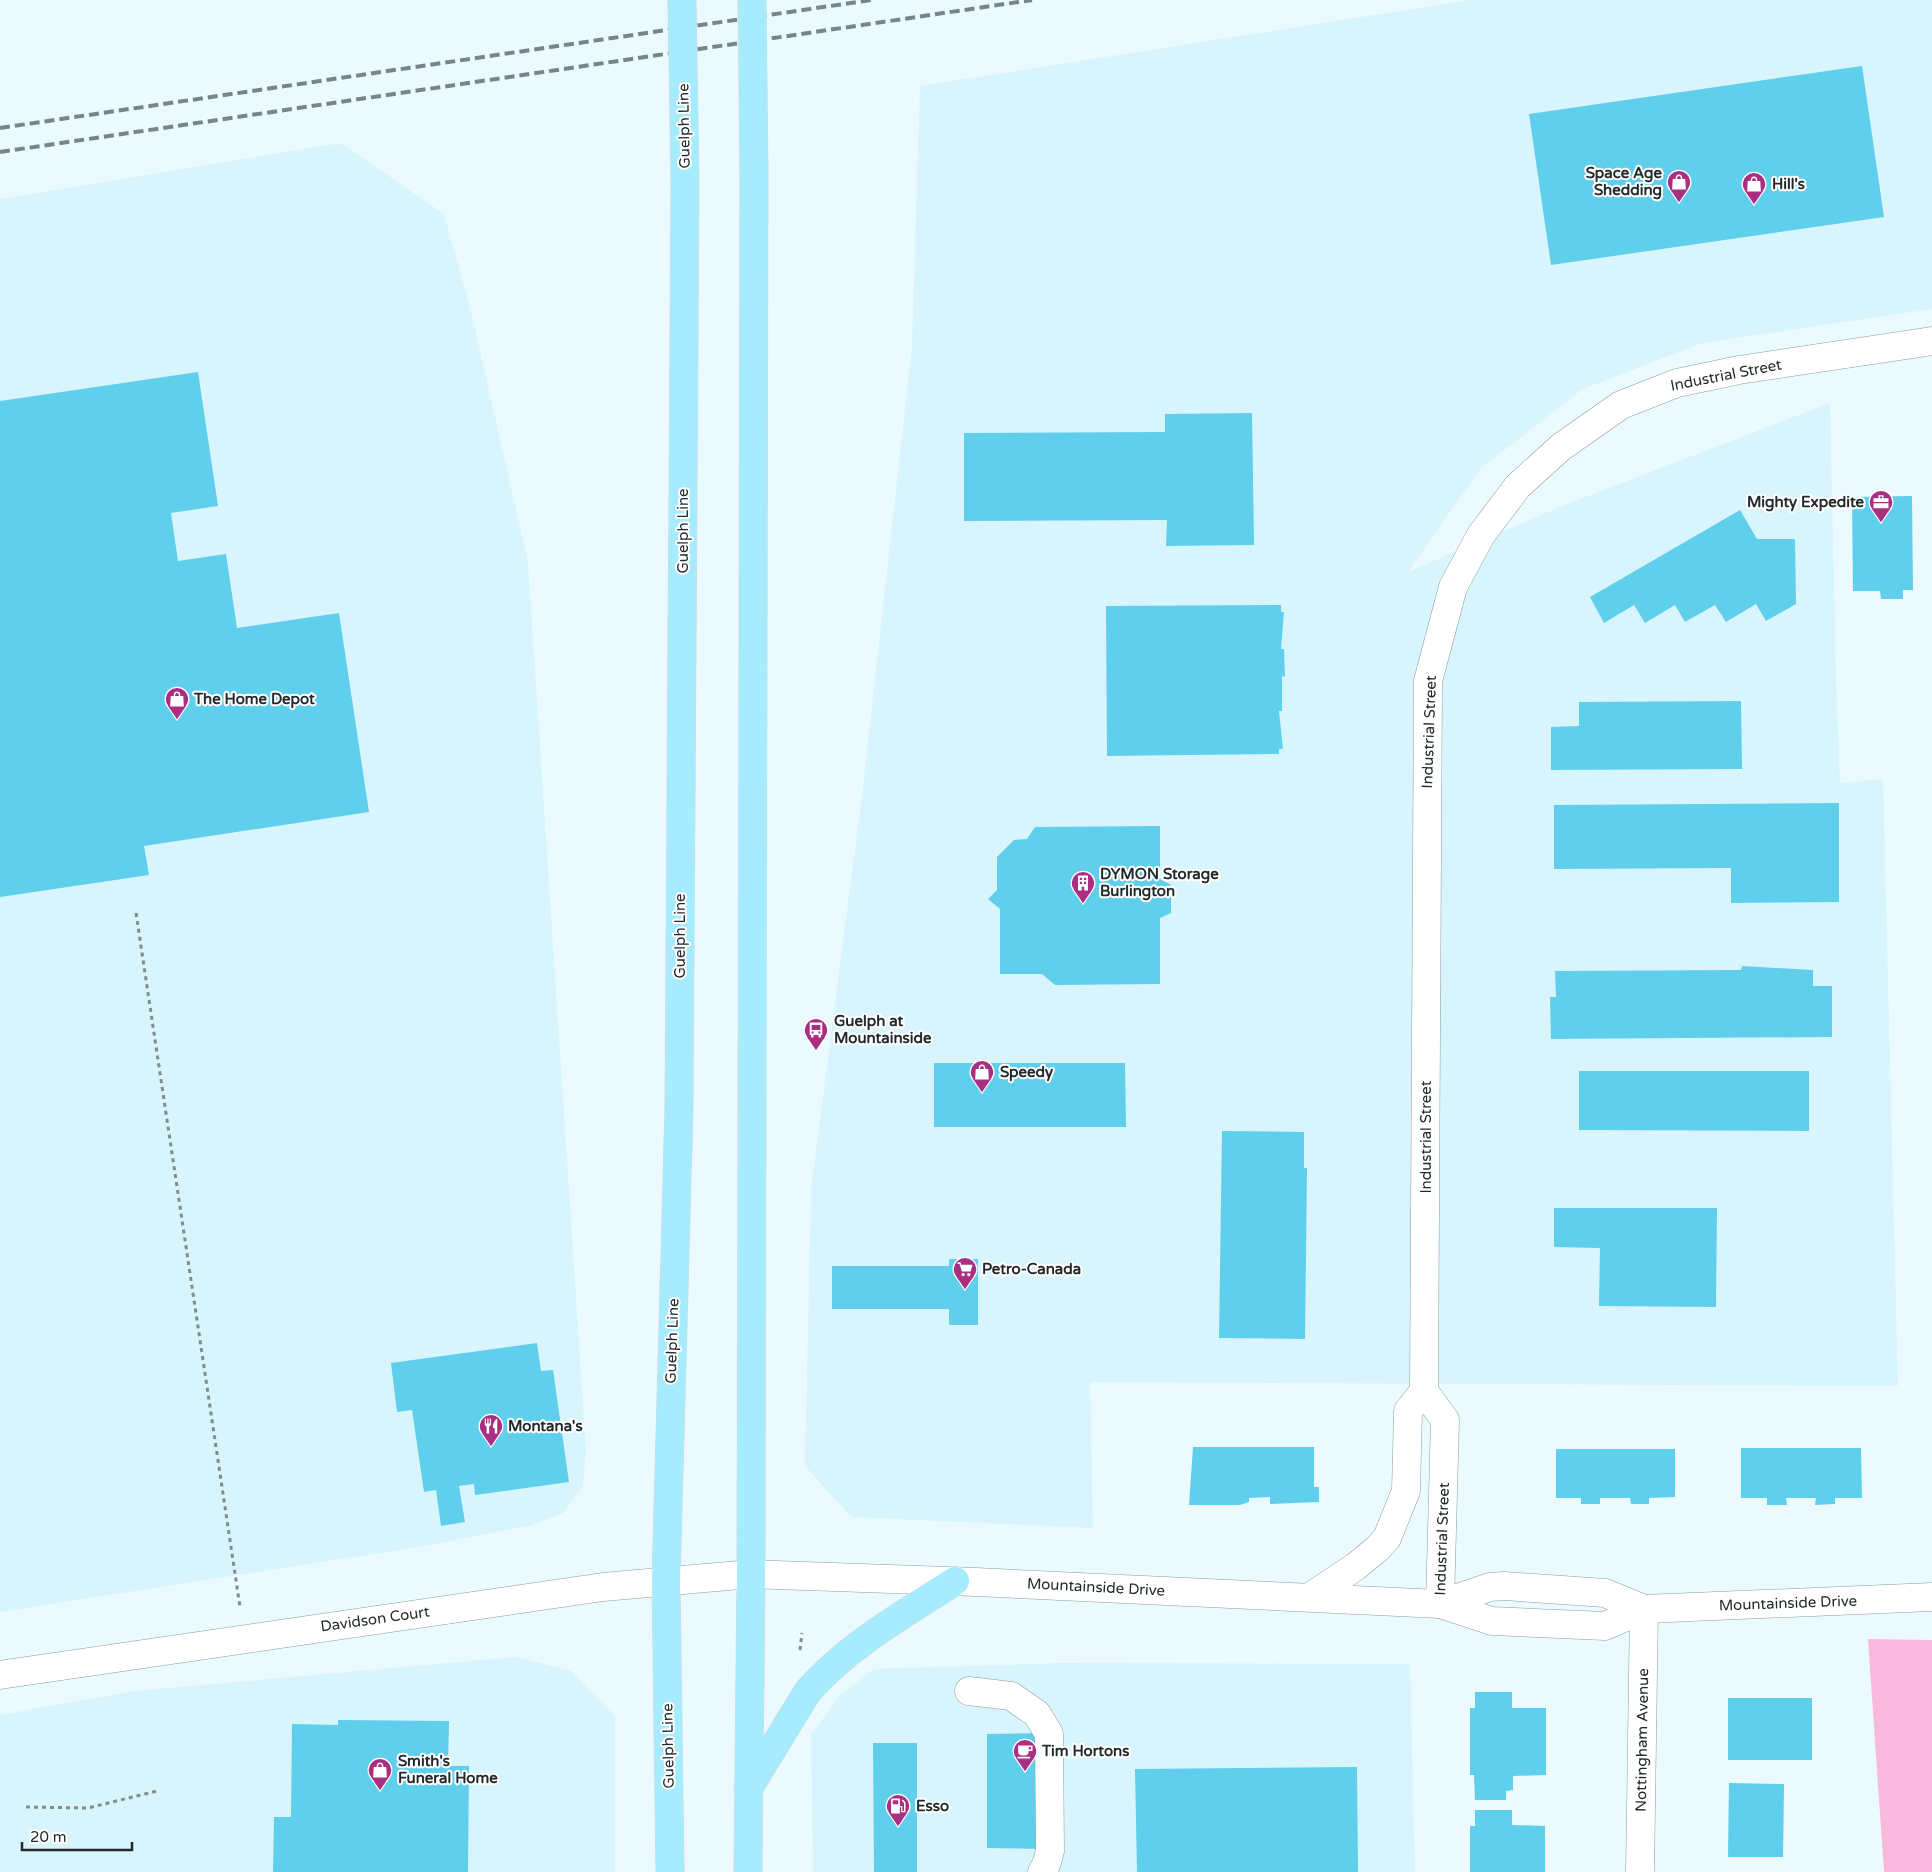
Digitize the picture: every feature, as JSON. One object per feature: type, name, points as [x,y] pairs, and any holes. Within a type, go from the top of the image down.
[{"type":"main road","name":"Guelph Line","points":[[670,1872],[666,1581],[680,1107],[685,182],[682,0]]},
{"type":"main road","points":[[748,1872],[751,1574],[754,173],[752,0]]},
{"type":"main road","points":[[748,1789],[808,1691],[820,1677],[861,1641],[955,1581]]},
{"type":"street","name":"Industrial Street","points":[[1440,1604],[1446,1420],[1424,1391],[1428,681],[1453,587],[1481,535],[1518,486],[1561,447],[1621,405],[1677,383],[1739,370],[1932,341]]},
{"type":"street","points":[[1310,1597],[1356,1567],[1377,1549],[1386,1538],[1406,1491],[1408,1411],[1424,1391]]},
{"type":"street","name":"Davidson Court","points":[[0,1675],[603,1587],[751,1574]]},
{"type":"street","name":"Mountainside Drive","points":[[751,1574],[955,1581],[1440,1604],[1492,1621],[1605,1626],[1644,1608],[1932,1597]]},
{"type":"street","name":"Nottingham Avenue","points":[[1640,1872],[1644,1608]]},
{"type":"street","points":[[969,1691],[1011,1696],[1037,1714],[1050,1734],[1050,1851],[1042,1872]]},
{"type":"path","points":[[136,913],[239,1604],[247,1638]]},
{"type":"path","points":[[26,1807],[88,1808],[157,1791]]},
{"type":"shaded area","points":[[1470,0],[1932,0],[1932,309],[1702,343],[1583,389],[1481,468],[1408,572],[1562,506],[1830,403],[1840,783],[1883,779],[1898,1386],[1090,1382],[1093,1528],[851,1517],[805,1466],[811,1190],[863,787],[912,345],[920,86]]},
{"type":"shaded area","points":[[341,143],[444,214],[471,311],[528,562],[586,1450],[583,1486],[563,1513],[532,1525],[425,1546],[0,1612],[0,199]]},
{"type":"shaded area","points":[[1868,1639],[1932,1640],[1932,1872],[1884,1872]]},
{"type":"shaded area","points":[[517,1657],[571,1671],[615,1716],[615,1872],[0,1872],[0,1715],[134,1691]]},
{"type":"shaded area","points":[[1061,1663],[1410,1664],[1415,1872],[813,1872],[811,1735],[839,1696],[874,1669]]},
{"type":"building","points":[[1862,66],[1884,217],[1551,265],[1529,114]]},
{"type":"building","name":"The Home Depot","points":[[198,372],[218,506],[171,513],[178,561],[226,554],[237,628],[339,613],[369,812],[144,846],[149,875],[0,897],[0,401]]},
{"type":"building","points":[[1252,413],[1254,545],[1166,546],[1167,520],[964,521],[964,433],[1165,432],[1165,414]]},
{"type":"building","points":[[1912,496],[1913,590],[1903,590],[1903,599],[1881,599],[1880,591],[1853,591],[1852,497]]},
{"type":"building","points":[[1740,510],[1757,539],[1795,539],[1796,604],[1766,621],[1756,604],[1726,622],[1715,605],[1685,622],[1675,605],[1645,623],[1634,605],[1604,623],[1590,597]]},
{"type":"building","points":[[1281,605],[1281,612],[1284,612],[1281,649],[1284,649],[1285,677],[1282,676],[1282,711],[1279,711],[1283,749],[1279,749],[1279,754],[1107,756],[1106,606]]},
{"type":"building","points":[[1741,701],[1742,769],[1551,770],[1551,727],[1579,726],[1579,702]]},
{"type":"building","points":[[1839,803],[1839,902],[1731,903],[1731,868],[1554,869],[1554,805]]},
{"type":"building","name":"DYMON Storage Burlington","points":[[1160,826],[1160,879],[1171,885],[1171,913],[1160,918],[1160,984],[1055,985],[1042,974],[1000,974],[1000,909],[988,899],[997,890],[997,857],[1014,840],[1027,839],[1035,827]]},
{"type":"building","points":[[1742,966],[1813,970],[1813,986],[1832,986],[1832,1037],[1551,1039],[1550,997],[1556,997],[1555,971],[1741,970]]},
{"type":"building","points":[[934,1063],[1125,1063],[1126,1127],[934,1127]]},
{"type":"building","points":[[1579,1071],[1809,1071],[1809,1131],[1579,1130]]},
{"type":"building","points":[[1222,1131],[1304,1132],[1304,1168],[1307,1168],[1305,1339],[1219,1338]]},
{"type":"building","points":[[1554,1208],[1717,1208],[1716,1307],[1599,1306],[1600,1248],[1554,1247]]},
{"type":"building","points":[[949,1259],[978,1259],[978,1325],[949,1325],[949,1309],[832,1309],[832,1266],[949,1266]]},
{"type":"building","name":"Montana's","points":[[537,1343],[541,1371],[553,1370],[569,1482],[475,1495],[474,1484],[459,1486],[465,1522],[441,1526],[436,1490],[424,1492],[412,1410],[397,1412],[391,1363]]},
{"type":"building","points":[[1193,1447],[1314,1447],[1314,1487],[1319,1487],[1319,1502],[1270,1504],[1270,1497],[1249,1498],[1249,1502],[1240,1505],[1189,1505]]},
{"type":"building","points":[[1741,1448],[1861,1448],[1862,1498],[1835,1498],[1835,1504],[1815,1505],[1816,1498],[1786,1498],[1787,1505],[1767,1505],[1767,1498],[1741,1498]]},
{"type":"building","points":[[1556,1449],[1675,1449],[1675,1497],[1649,1498],[1649,1504],[1631,1504],[1630,1498],[1600,1498],[1600,1504],[1581,1504],[1581,1498],[1556,1498]]},
{"type":"building","points":[[1475,1692],[1512,1692],[1512,1708],[1546,1708],[1546,1775],[1513,1776],[1513,1790],[1506,1791],[1506,1800],[1475,1800],[1474,1775],[1470,1775],[1470,1708],[1475,1708]]},
{"type":"building","points":[[1728,1698],[1812,1698],[1812,1760],[1728,1760]]},
{"type":"building","name":"Smith's Funeral Home","points":[[338,1720],[449,1721],[448,1766],[469,1766],[468,1872],[273,1872],[274,1817],[291,1817],[292,1724],[338,1725]]},
{"type":"building","points":[[1043,1733],[1043,1849],[987,1848],[987,1734]]},
{"type":"building","points":[[873,1743],[917,1743],[917,1872],[874,1872]]},
{"type":"building","points":[[1357,1767],[1358,1872],[1137,1872],[1135,1769]]},
{"type":"building","points":[[1729,1783],[1784,1784],[1783,1857],[1728,1857]]},
{"type":"building","points":[[1475,1810],[1512,1810],[1512,1825],[1545,1826],[1545,1872],[1470,1872],[1470,1826],[1475,1826]]},
{"type":"railway","points":[[0,128],[871,0]]},
{"type":"railway","points":[[0,152],[1032,0]]},
{"type":"place","name":"Space Age Shedding","points":[[1679,203]]},
{"type":"place","name":"Hill's","points":[[1754,205]]},
{"type":"place","name":"Mighty Expedite","points":[[1881,523]]},
{"type":"place","name":"The Home Depot","points":[[177,720]]},
{"type":"place","name":"DYMON Storage Burlington","points":[[1083,904]]},
{"type":"place","name":"Guelph at Mountainside","points":[[816,1051]]},
{"type":"place","name":"Speedy","points":[[982,1093]]},
{"type":"place","name":"Petro-Canada","points":[[965,1290]]},
{"type":"place","name":"Montana's","points":[[491,1447]]},
{"type":"place","name":"Tim Hortons","points":[[1025,1772]]},
{"type":"place","name":"Smith's Funeral Home","points":[[380,1791]]},
{"type":"place","name":"Esso","points":[[898,1827]]}]
